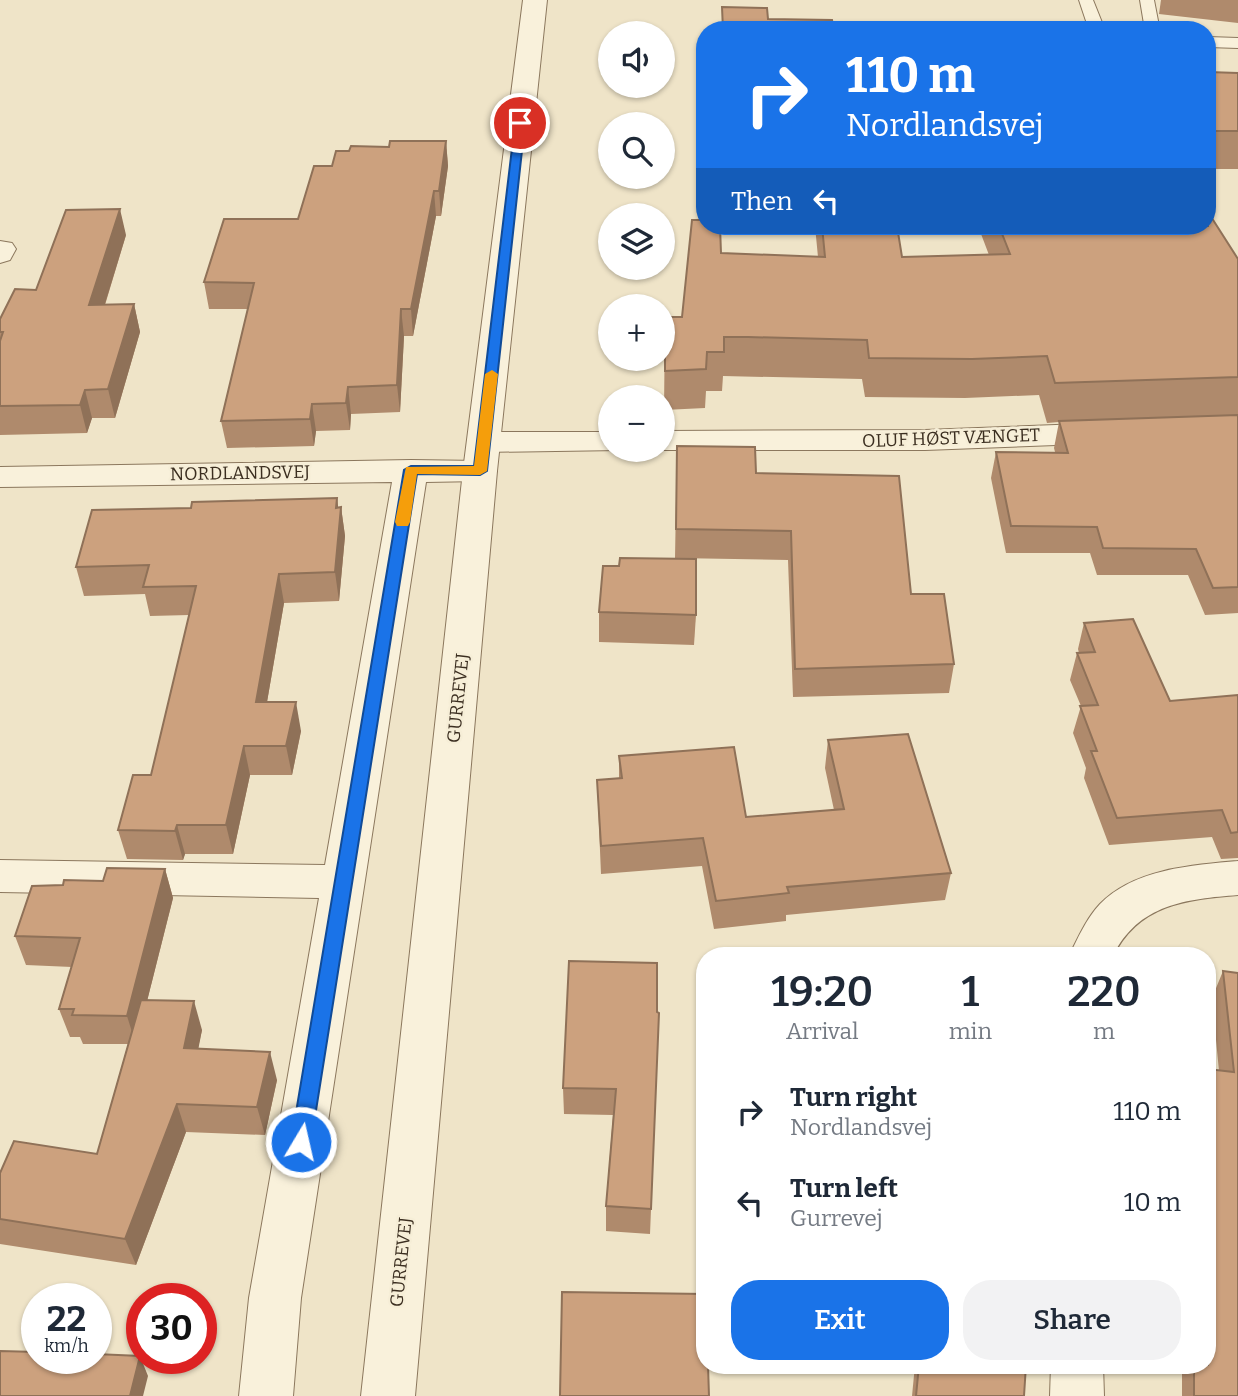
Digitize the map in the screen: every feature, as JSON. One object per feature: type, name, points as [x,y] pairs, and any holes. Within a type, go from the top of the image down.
[{"type":"street","name":"GURREVEJ","points":[[388,1396],[482,456],[535,0]]},
{"type":"street","name":"OLUF HØST VÆNGET","points":[[675,441],[925,440],[1141,432]]},
{"type":"street","points":[[482,456],[598,443]]},
{"type":"street","name":"NORDLANDSVEJ","points":[[0,477],[411,470],[482,456]]},
{"type":"street","points":[[266,1396],[275,1298],[411,470]]},
{"type":"street","points":[[0,876],[344,882]]},
{"type":"street","points":[[1094,947],[1099,933],[1133,900],[1181,883],[1238,878]]},
{"type":"street","points":[[1077,1374],[1077,1396]]},
{"type":"lane","points":[[1086,0],[1094,21]]},
{"type":"lane","points":[[1147,0],[1151,21]]},
{"type":"lane","points":[[1216,42],[1238,43]]},
{"type":"building","points":[[722,7],[767,8],[768,19],[832,21],[723,21]]},
{"type":"building","points":[[1216,72],[1238,73],[1238,131],[1216,131]]},
{"type":"building","points":[[390,141],[446,141],[439,191],[434,191],[411,309],[401,309],[397,385],[348,387],[346,403],[312,404],[310,419],[221,421],[254,283],[204,282],[224,219],[298,219],[314,166],[332,166],[336,151],[349,151],[351,146],[389,147]]},
{"type":"building","points":[[120,209],[89,305],[134,304],[108,389],[85,390],[80,405],[0,406],[0,341],[3,332],[0,332],[0,319],[15,289],[36,290],[66,210]]},
{"type":"building","points":[[692,220],[696,220],[696,235],[720,235],[721,253],[825,257],[823,235],[898,235],[902,257],[1010,254],[1003,235],[1216,235],[1216,225],[1238,259],[1238,377],[1055,383],[1047,356],[972,359],[869,358],[867,340],[748,337],[724,337],[724,352],[707,352],[706,369],[675,371],[675,317],[682,317]]},
{"type":"building","points":[[1238,415],[1238,587],[1213,588],[1196,549],[1103,548],[1097,527],[1011,526],[996,452],[1068,453],[1059,421]]},
{"type":"building","points":[[677,446],[755,447],[756,473],[899,476],[911,594],[944,594],[954,664],[795,669],[791,531],[676,529]]},
{"type":"building","points":[[337,498],[336,508],[341,507],[335,572],[279,574],[256,702],[296,702],[286,746],[244,746],[226,825],[177,825],[175,831],[118,830],[133,775],[151,775],[196,586],[143,587],[149,565],[76,567],[92,510],[191,508],[192,502]]},
{"type":"building","points":[[620,558],[696,559],[696,615],[599,612],[603,566],[619,566]]},
{"type":"building","points":[[1133,619],[1170,701],[1238,695],[1238,832],[1231,833],[1222,810],[1117,818],[1091,751],[1097,751],[1080,706],[1098,705],[1077,653],[1095,652],[1084,623]]},
{"type":"building","points":[[908,734],[951,873],[787,887],[789,893],[716,901],[703,838],[601,846],[597,780],[622,778],[619,756],[734,747],[746,817],[844,809],[828,740]]},
{"type":"building","points":[[107,868],[165,869],[127,1016],[72,1015],[74,1009],[59,1009],[80,938],[15,936],[32,886],[63,885],[64,880],[103,881]]},
{"type":"building","points":[[569,961],[657,963],[659,1013],[651,1209],[606,1206],[616,1089],[563,1088]]},
{"type":"building","points":[[1223,971],[1238,973],[1238,1396],[1194,1396],[1194,1374],[1216,1374],[1216,1070],[1234,1072]]},
{"type":"building","points":[[141,1000],[194,1001],[184,1048],[270,1052],[257,1107],[177,1104],[125,1239],[0,1219],[0,1173],[14,1141],[97,1154]]},
{"type":"building","points":[[562,1292],[696,1294],[696,1374],[708,1374],[709,1396],[560,1396]]},
{"type":"building","points":[[0,1351],[21,1352],[21,1374],[112,1374],[112,1355],[126,1355],[126,1374],[136,1374],[130,1396],[0,1396]]},
{"type":"building","points":[[918,1374],[1025,1374],[1024,1396],[916,1396]]},
{"type":"slow traffic","points":[[403,522],[411,470],[480,471],[492,374]]},
{"type":"route","points":[[301,1142],[411,470],[480,471],[520,123]]}]
